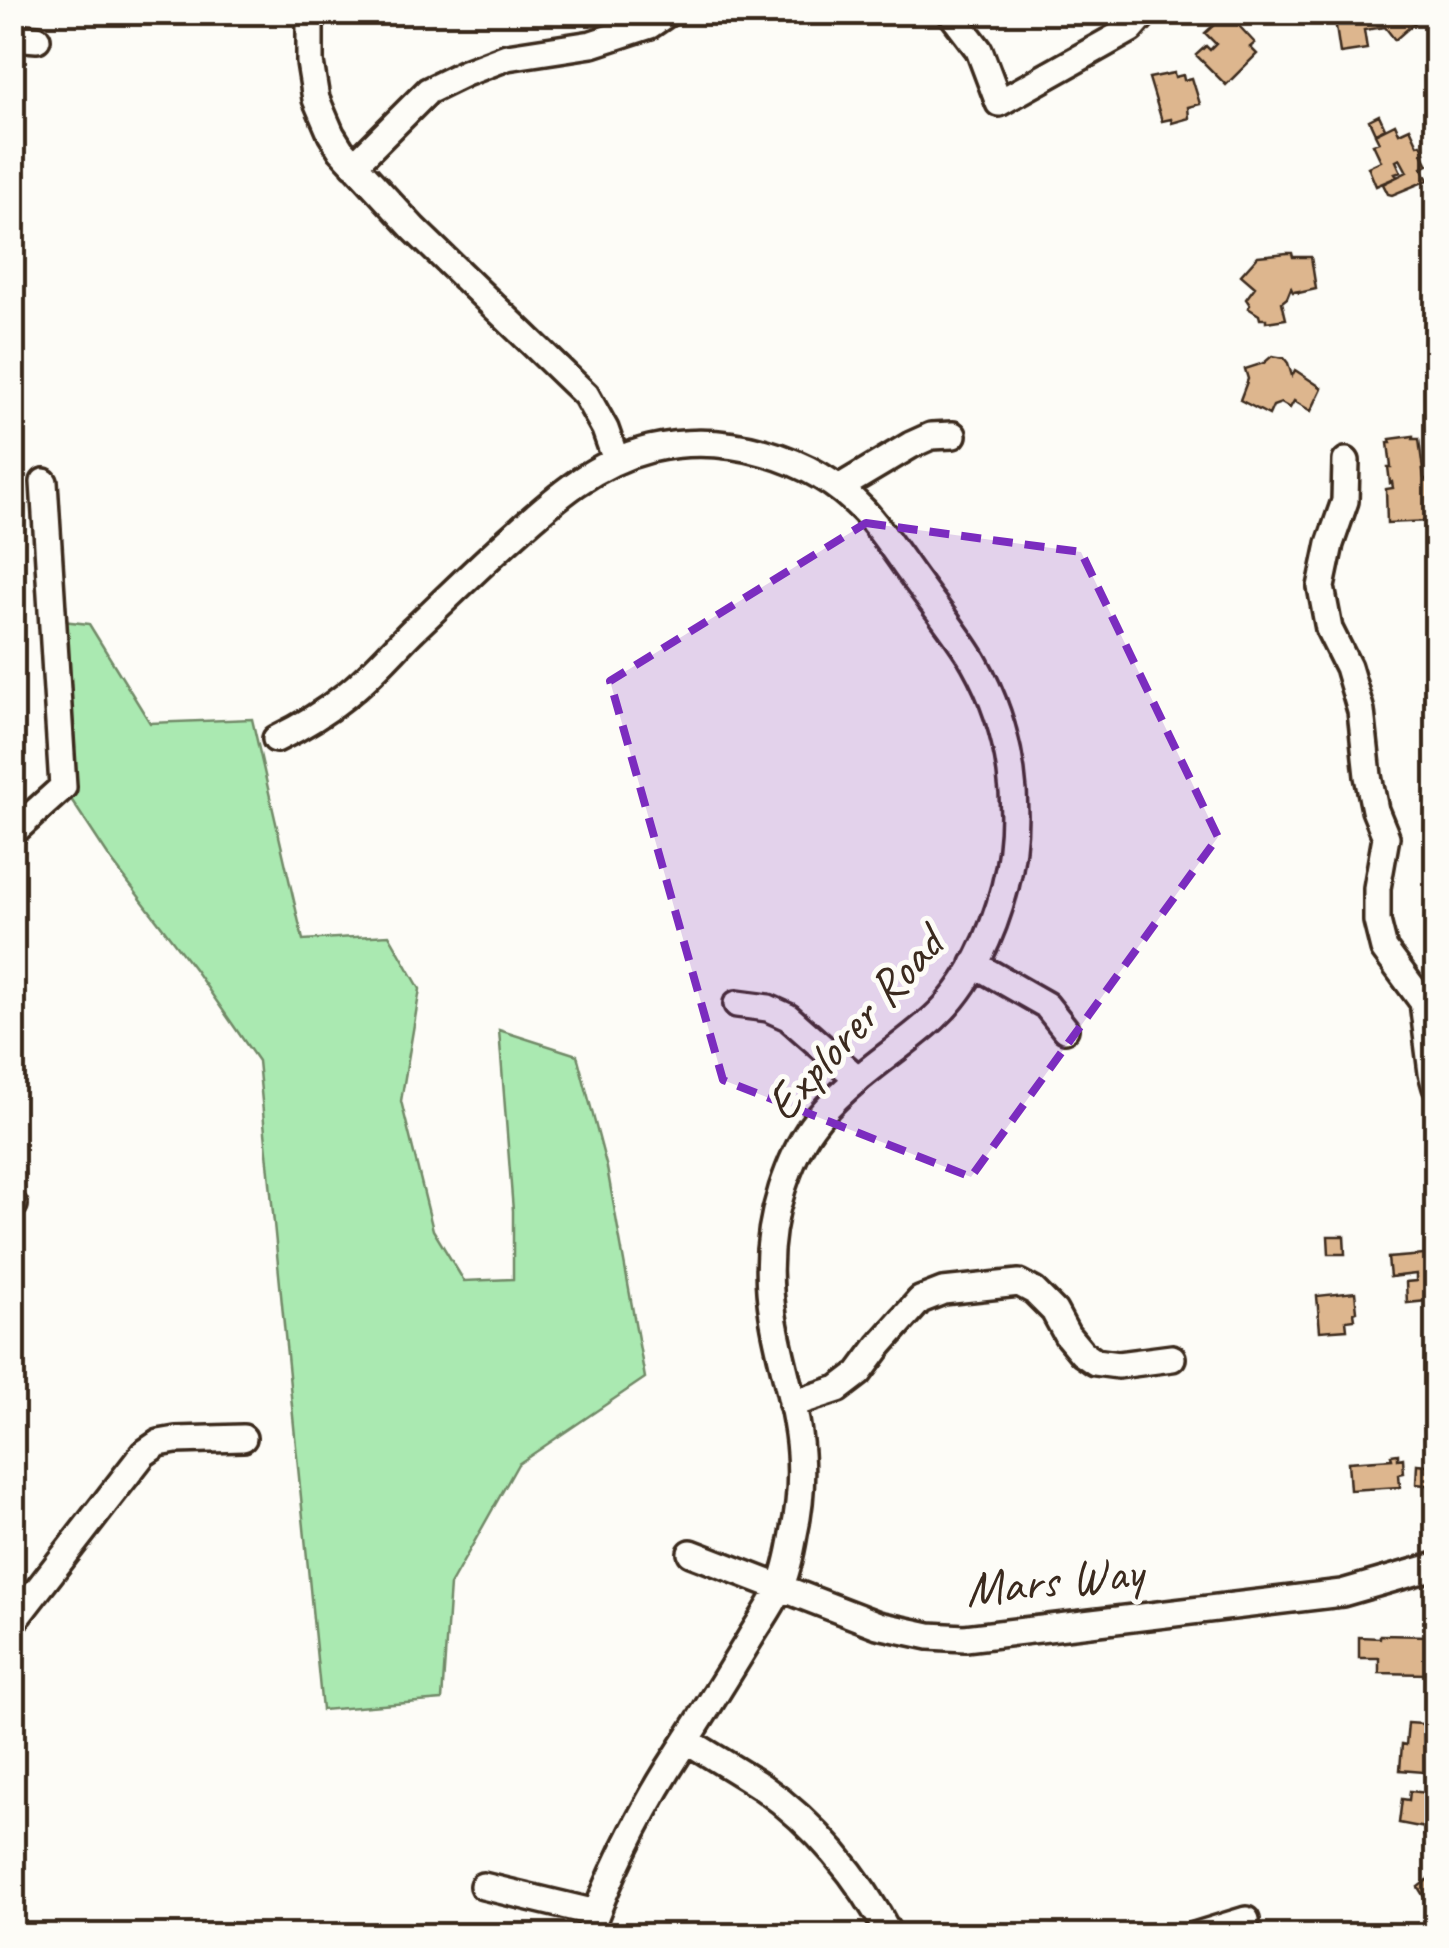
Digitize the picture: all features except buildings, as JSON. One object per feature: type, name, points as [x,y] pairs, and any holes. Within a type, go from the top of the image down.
[{"type":"street","points":[[310,12],[310,62],[316,99],[331,134],[354,165],[414,229],[586,395],[616,460]]},
{"type":"street","points":[[354,165],[428,91],[464,72],[507,57],[592,44],[650,25],[669,12]]},
{"type":"street","points":[[950,12],[979,50],[999,102],[1131,29],[1146,12]]},
{"type":"street","points":[[840,488],[912,444],[931,436],[953,434]]},
{"type":"street","name":"Explorer Road","points":[[276,739],[349,694],[474,570],[581,478],[616,460],[672,445],[718,444],[785,460],[840,488],[866,514],[959,639],[984,682],[1002,730],[1013,796],[1013,836],[997,915],[954,997],[858,1079],[813,1124],[790,1168],[774,1216],[770,1292],[800,1448],[802,1493],[781,1587],[668,1770],[611,1876],[592,1924]]},
{"type":"street","points":[[1346,461],[1345,501],[1321,587],[1328,629],[1348,667],[1361,711],[1368,776],[1386,837],[1377,888],[1377,921],[1384,949],[1423,1002],[1436,1087]]},
{"type":"street","points":[[12,833],[63,787],[44,482]]},
{"type":"street","points":[[974,964],[1046,1006],[1064,1029]]},
{"type":"street","points":[[737,1004],[768,1008],[788,1017],[858,1079]]},
{"type":"street","points":[[792,1404],[838,1389],[859,1373],[920,1300],[942,1291],[1018,1283],[1034,1291],[1082,1353],[1096,1362],[1118,1365],[1172,1358]]},
{"type":"street","points":[[12,1623],[143,1454],[159,1443],[176,1440],[243,1438]]},
{"type":"street","name":"Mars Way","points":[[691,1553],[878,1625],[929,1636],[965,1638],[1342,1593],[1436,1566]]},
{"type":"street","points":[[688,1741],[763,1788],[804,1822],[858,1883],[890,1936]]},
{"type":"street","points":[[483,1886],[592,1924]]},
{"type":"street","points":[[1194,1936],[1246,1920]]},
{"type":"highlighted area","points":[[866,523],[1081,552],[1218,837],[971,1177],[723,1080],[610,681]]},
{"type":"green space","points":[[53,620],[89,624],[150,723],[252,719],[303,940],[389,935],[420,989],[401,1101],[433,1230],[464,1281],[513,1279],[513,1211],[499,1030],[577,1055],[607,1168],[645,1378],[518,1464],[450,1585],[442,1700],[322,1710],[258,1061],[111,860],[63,787]]}]
